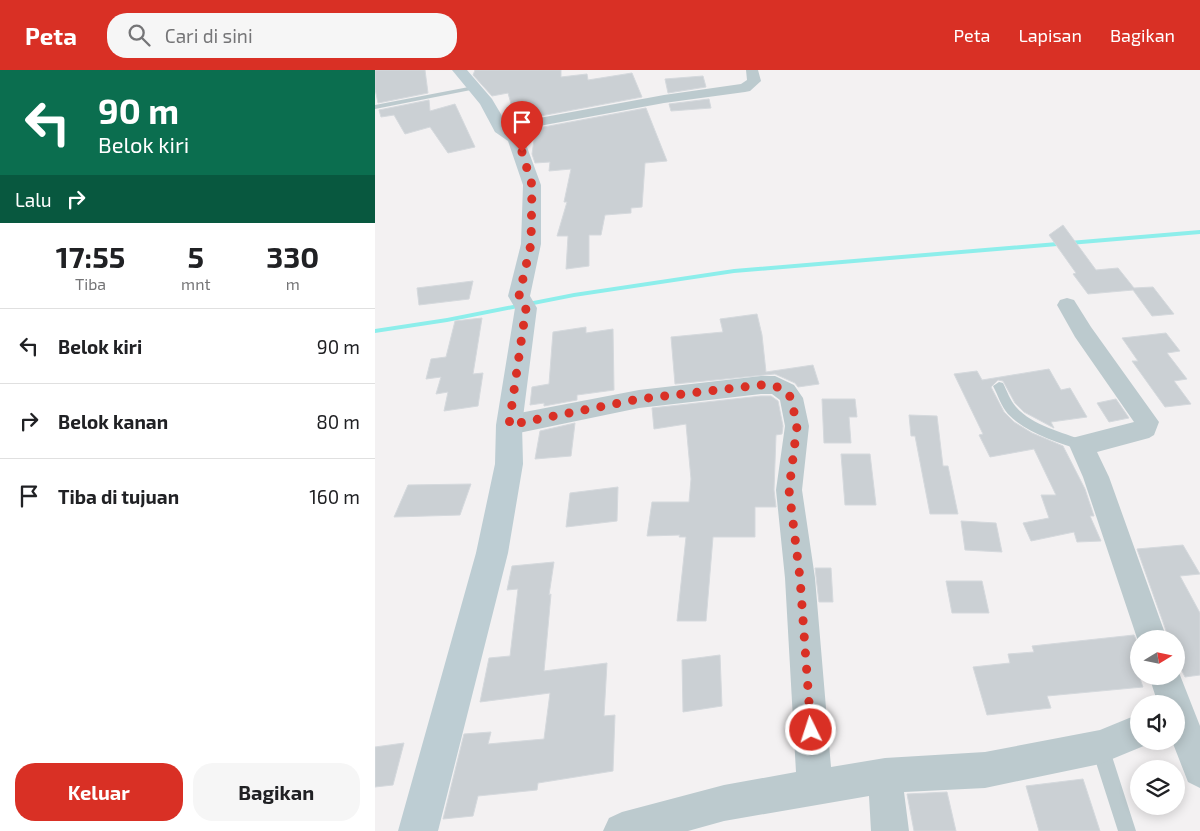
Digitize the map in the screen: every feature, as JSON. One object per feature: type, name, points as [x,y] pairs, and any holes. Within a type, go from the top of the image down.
[{"type":"street","points":[[418,831],[492,553],[509,464],[509,425],[522,302],[531,244],[532,185],[516,139],[501,128],[487,102],[459,70]]},
{"type":"street","points":[[501,128],[664,99],[745,88],[754,82],[752,70]]},
{"type":"street","points":[[1067,305],[1083,332],[1147,422],[1145,428],[1140,431],[1081,446],[1096,478],[1149,630]]},
{"type":"street","points":[[509,425],[639,399],[761,385],[775,386],[786,391],[791,398],[797,426],[789,490],[800,578],[815,787]]},
{"type":"street","points":[[1185,724],[1200,770]]},
{"type":"street","points":[[622,831],[723,804],[885,776],[985,770],[1100,747],[1130,735]]},
{"type":"street","points":[[885,776],[891,831]]},
{"type":"lane","points":[[375,107],[474,88]]},
{"type":"lane","points":[[999,386],[1012,410],[1021,418],[1045,431],[1081,446]]},
{"type":"lane","points":[[1100,747],[1127,831]]},
{"type":"building","points":[[375,70],[425,70],[428,93],[378,103],[375,89]]},
{"type":"building","points":[[475,70],[561,70],[561,77],[587,74],[588,80],[632,73],[642,97],[519,120],[515,118],[508,93],[492,96],[473,75]]},
{"type":"building","points":[[703,76],[706,87],[668,93],[665,79]]},
{"type":"building","points":[[709,99],[711,108],[671,111],[669,104]]},
{"type":"building","points":[[429,100],[430,111],[455,104],[475,147],[448,153],[430,127],[405,134],[394,115],[381,117],[379,110]]},
{"type":"building","points":[[646,108],[667,161],[645,163],[642,207],[631,208],[631,213],[605,215],[601,235],[589,235],[589,266],[566,269],[568,236],[557,236],[567,202],[564,202],[571,169],[549,171],[550,162],[535,163],[532,154],[535,133],[523,135],[522,131]]},
{"type":"building","points":[[1063,225],[1096,270],[1118,268],[1134,288],[1153,287],[1174,314],[1152,316],[1133,290],[1088,294],[1073,274],[1076,273],[1049,235]]},
{"type":"building","points":[[473,281],[469,299],[419,305],[417,288]]},
{"type":"building","points":[[757,314],[762,335],[766,372],[813,365],[819,384],[798,387],[795,383],[775,374],[675,384],[671,337],[723,332],[720,319]]},
{"type":"building","points":[[482,318],[473,374],[483,373],[478,406],[444,411],[448,392],[436,394],[441,377],[426,379],[431,359],[446,357],[455,321]]},
{"type":"building","points":[[586,327],[586,333],[613,329],[614,390],[577,395],[577,400],[544,406],[544,403],[530,405],[532,387],[549,384],[553,332]]},
{"type":"building","points":[[1166,333],[1180,351],[1167,353],[1187,379],[1174,381],[1191,404],[1165,407],[1132,361],[1138,361],[1122,338]]},
{"type":"building","points":[[1049,369],[1061,390],[1070,388],[1087,417],[1051,422],[1054,428],[1024,412],[1015,403],[1003,381],[998,380],[991,387],[1004,412],[1014,422],[1032,433],[1063,446],[1085,489],[1094,516],[1090,516],[1101,541],[1077,542],[1074,532],[1031,541],[1023,523],[1049,518],[1041,495],[1056,495],[1034,449],[990,457],[979,435],[983,434],[954,374],[977,371],[982,380]]},
{"type":"building","points":[[771,396],[778,401],[783,426],[782,434],[776,435],[774,490],[776,507],[755,507],[755,537],[713,537],[706,621],[677,621],[686,537],[679,537],[680,535],[647,536],[652,502],[689,502],[691,479],[686,424],[654,429],[652,408]]},
{"type":"building","points":[[822,399],[855,399],[857,417],[849,417],[851,443],[824,443]]},
{"type":"building","points":[[1116,399],[1129,418],[1109,422],[1097,403]]},
{"type":"building","points":[[909,415],[937,416],[943,466],[948,466],[958,514],[930,514],[915,436],[911,436]]},
{"type":"building","points":[[575,423],[571,456],[535,459],[540,431]]},
{"type":"building","points":[[841,454],[870,454],[876,505],[845,505]]},
{"type":"building","points":[[471,484],[460,515],[394,517],[408,485]]},
{"type":"building","points":[[618,487],[617,521],[566,527],[570,493]]},
{"type":"building","points":[[961,521],[996,523],[1002,552],[965,550]]},
{"type":"building","points":[[1183,545],[1200,574],[1180,576],[1200,613],[1200,675],[1185,677],[1185,630],[1166,630],[1137,549]]},
{"type":"building","points":[[554,562],[549,595],[551,594],[544,671],[607,663],[604,716],[615,715],[613,771],[538,783],[537,790],[478,796],[473,816],[443,819],[464,734],[491,732],[488,744],[544,739],[550,693],[480,702],[489,658],[510,656],[518,589],[507,590],[512,566]]},
{"type":"building","points":[[815,568],[831,568],[833,602],[819,602]]},
{"type":"building","points":[[946,581],[982,581],[989,613],[952,613]]},
{"type":"building","points":[[1130,635],[1130,685],[1142,685],[1143,687],[1047,696],[1051,708],[987,715],[973,667],[1010,663],[1008,654],[1034,652],[1032,646]]},
{"type":"building","points":[[720,655],[722,706],[683,712],[682,660]]},
{"type":"building","points":[[404,743],[393,785],[375,787],[375,747]]},
{"type":"building","points":[[1083,779],[1100,831],[1039,831],[1026,786]]},
{"type":"building","points":[[947,792],[956,831],[914,831],[907,794]]},
{"type":"waterway","points":[[375,331],[447,320],[574,295],[734,271],[1200,232]]},
{"type":"route","points":[[522,152],[532,185],[531,244],[519,296],[526,308],[509,425],[581,409],[639,399],[761,385],[775,386],[786,391],[791,398],[797,426],[789,490],[800,578],[811,730]]}]
